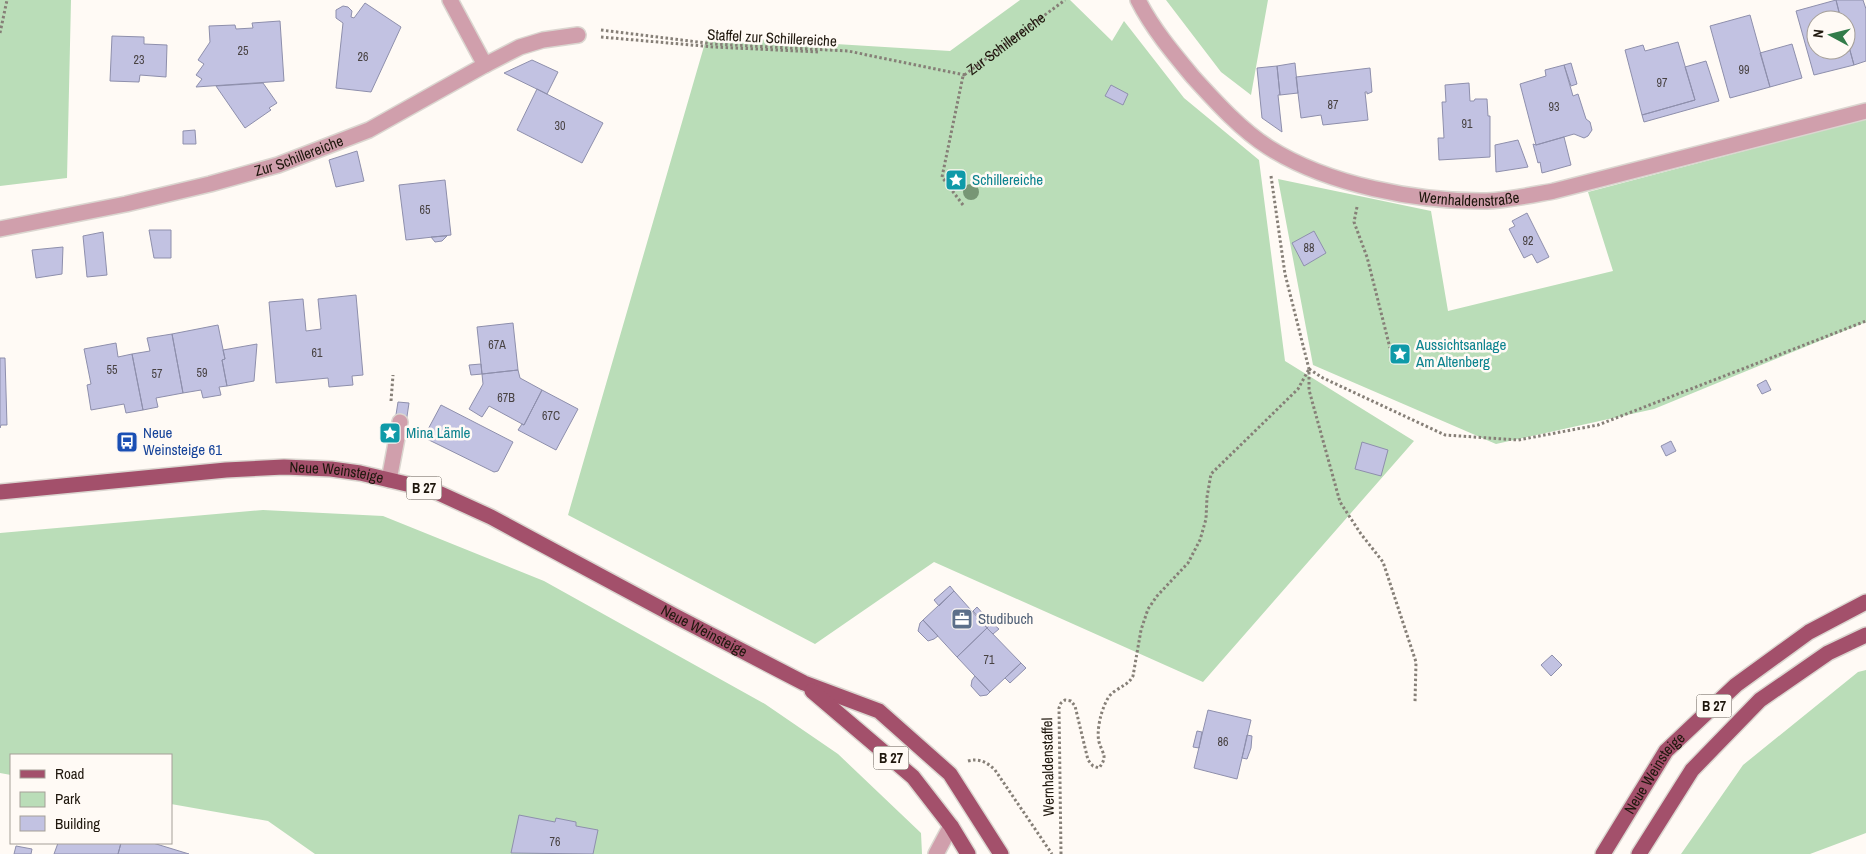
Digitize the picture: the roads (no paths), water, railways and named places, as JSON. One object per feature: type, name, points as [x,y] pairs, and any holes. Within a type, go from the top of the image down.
[{"type":"main road","name":"Neue Weinsteige","points":[[0,492],[209,472],[284,467],[331,469],[360,473],[432,490],[491,516],[675,616],[804,683],[879,711],[950,774],[1001,854]]},
{"type":"main road","name":"Neue Weinsteige","points":[[1603,854],[1666,751],[1743,680],[1809,632],[1866,602]]},
{"type":"main road","name":"Neue Weinsteige","points":[[1639,854],[1692,770],[1760,700],[1828,654],[1866,634]]},
{"type":"main road","name":"Neue Weinsteige","points":[[804,683],[913,777],[951,826],[968,854]]},
{"type":"street","points":[[450,0],[485,65]]},
{"type":"street","name":"Wernhaldenstraße","points":[[1138,0],[1158,33],[1182,64],[1217,102],[1267,146],[1294,162],[1337,178],[1383,191],[1437,200],[1488,201],[1521,198],[1866,111]]},
{"type":"street","name":"Zur Schillereiche","points":[[0,230],[136,202],[278,165],[369,130],[520,47],[543,40],[578,35]]},
{"type":"street","points":[[389,480],[400,422]]},
{"type":"street","points":[[936,854],[951,826]]},
{"type":"place","name":"Schillereiche","points":[[956,180]]},
{"type":"place","name":"Aussichtsanlage Am Altenberg","points":[[1400,354]]},
{"type":"place","name":"Mina Lämle","points":[[390,433]]},
{"type":"place","name":"Neue Weinsteige 61","points":[[127,442]]},
{"type":"place","name":"Studibuch","points":[[962,619]]}]
